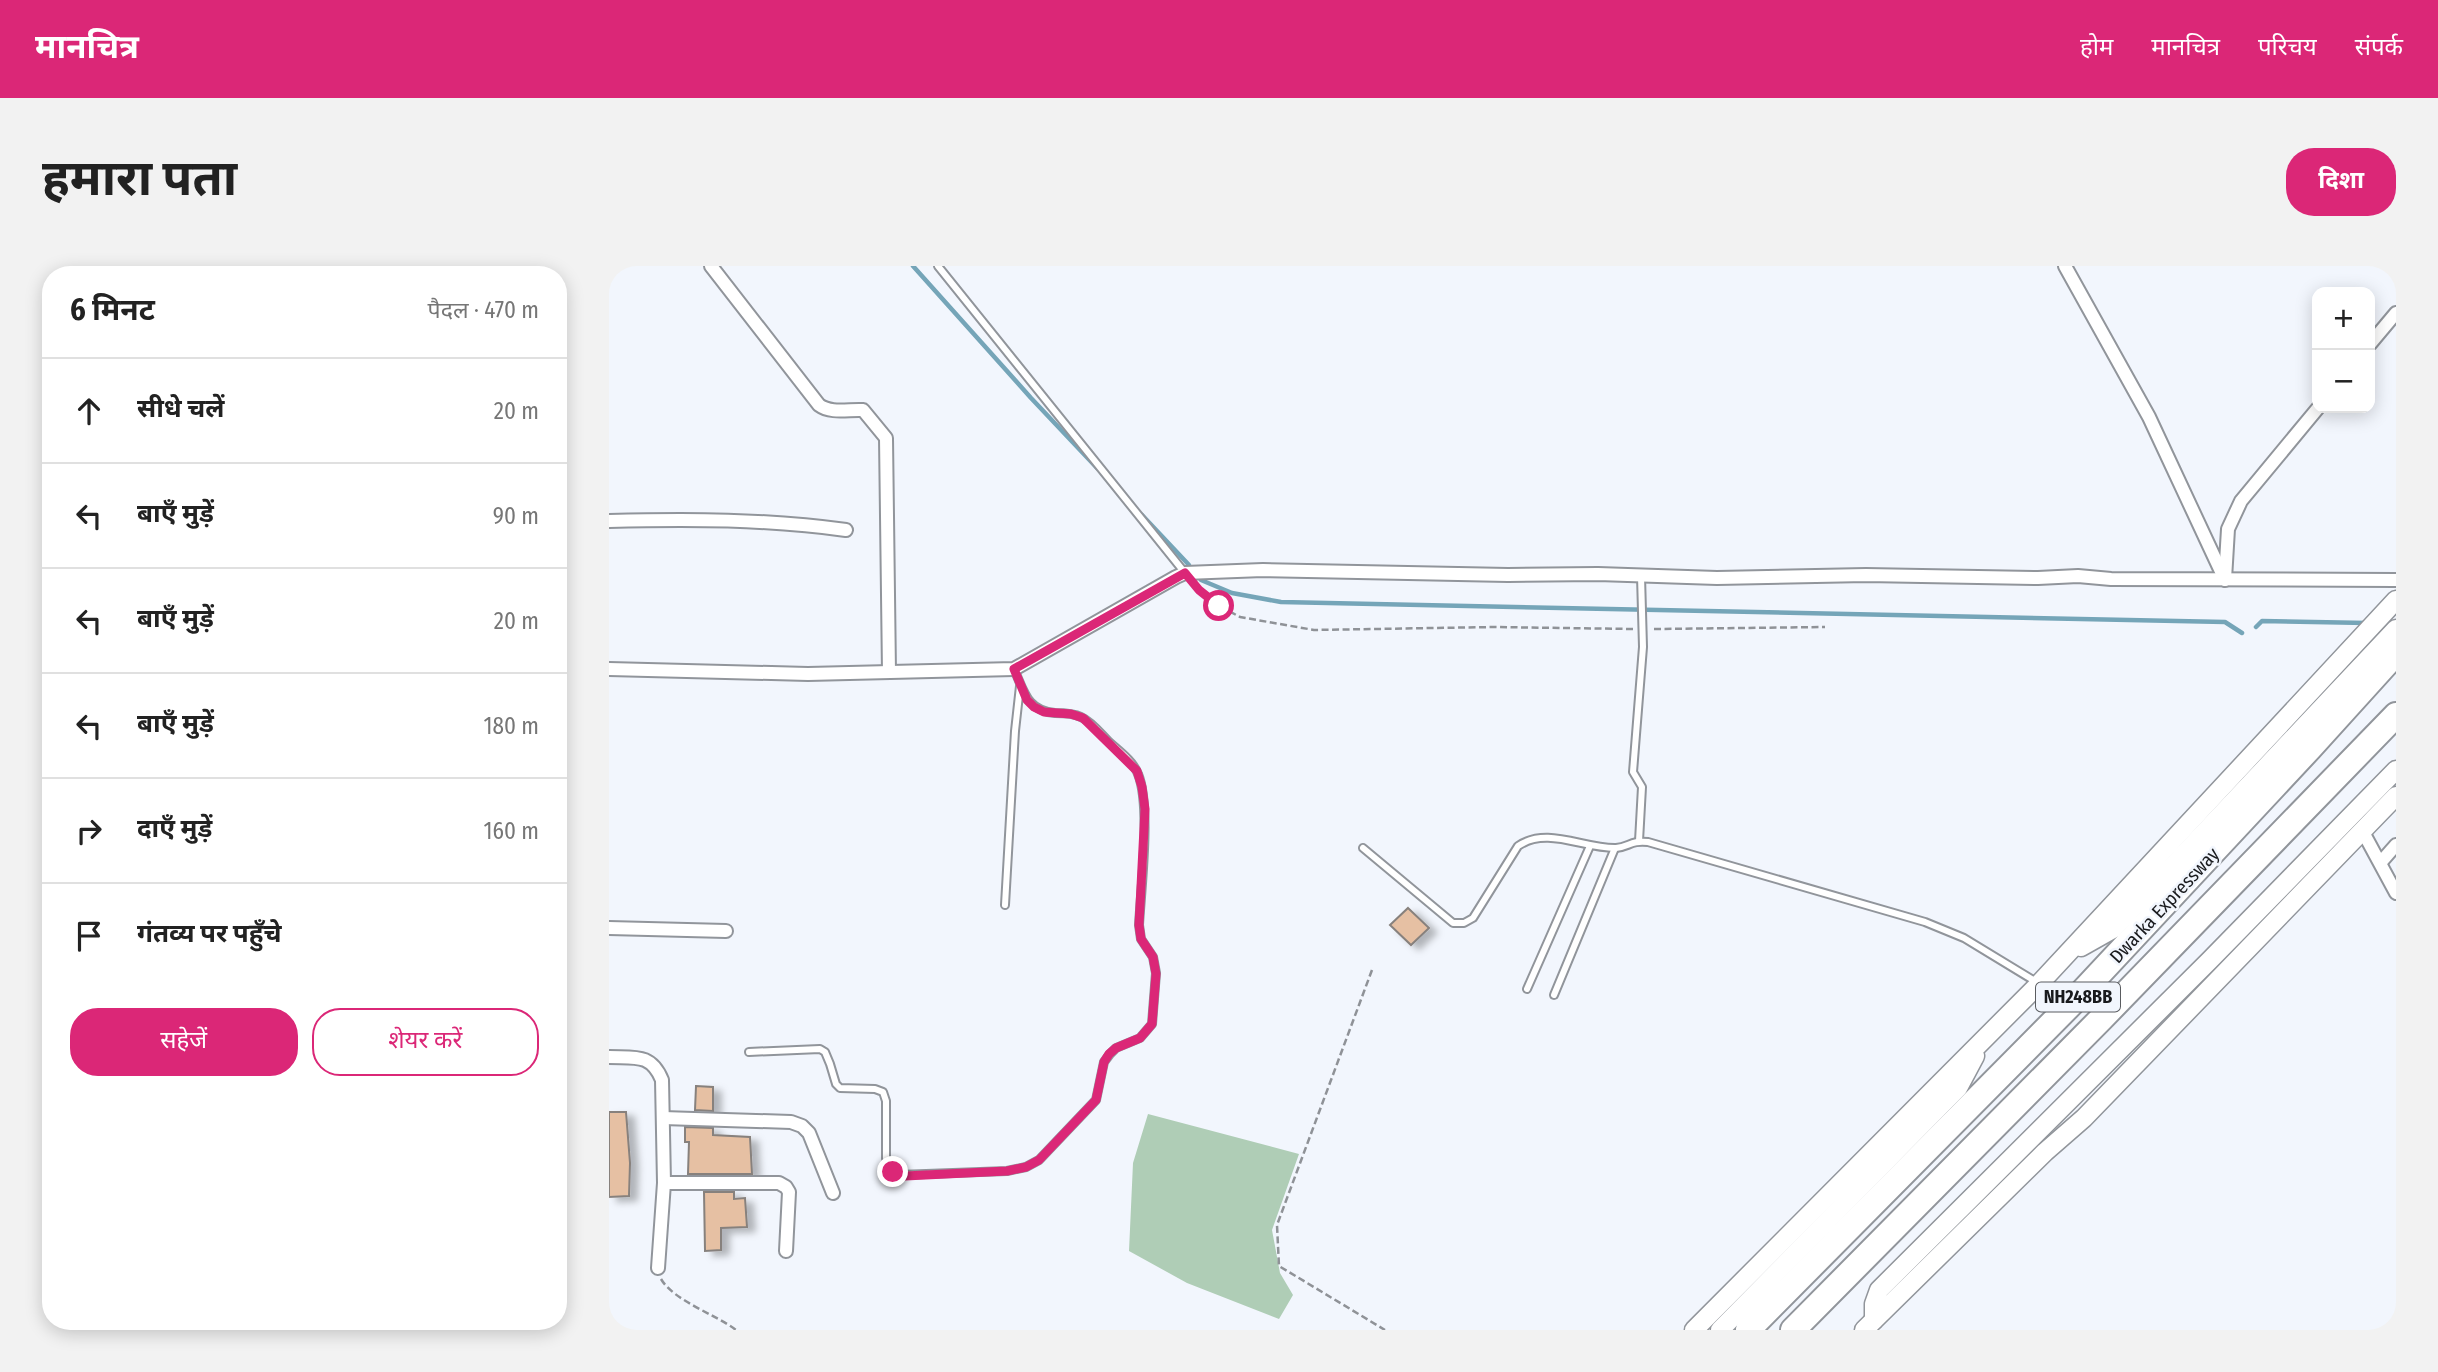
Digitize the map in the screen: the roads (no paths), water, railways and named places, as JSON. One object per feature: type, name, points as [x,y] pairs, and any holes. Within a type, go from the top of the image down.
[{"type":"highway","name":"Dwarka Expressway","points":[[1748,1330],[2071,1004],[2396,653]]},
{"type":"highway","name":"Dwarka Expressway","points":[[1793,1330],[2102,1018],[2396,715]]},
{"type":"main road","points":[[1695,1330],[2039,984],[2396,600]]},
{"type":"main road","points":[[2068,953],[2113,929],[2396,629]]},
{"type":"main road","points":[[1869,1325],[1879,1290],[2396,770]]},
{"type":"main road","points":[[1869,1325],[2045,1152],[2084,1118],[2396,796]]},
{"type":"main road","points":[[1720,1330],[1958,1088],[1986,1038]]},
{"type":"street","points":[[711,266],[819,405],[824,409],[863,410],[886,438],[889,672]]},
{"type":"street","points":[[2066,266],[2149,417],[2225,579]]},
{"type":"street","points":[[2375,339],[2396,313]]},
{"type":"street","points":[[2225,579],[2228,529],[2241,501],[2314,413]]},
{"type":"street","points":[[609,521],[695,519],[846,530]]},
{"type":"street","points":[[609,669],[808,674],[1014,669],[1185,573],[1263,570],[1717,578],[1866,575],[2396,580]]},
{"type":"street","points":[[2363,832],[2396,893]]},
{"type":"street","points":[[2381,862],[2396,845]]},
{"type":"street","points":[[609,928],[726,931]]},
{"type":"street","points":[[609,1057],[646,1060],[657,1066],[662,1080],[664,1183],[658,1268]]},
{"type":"street","points":[[663,1118],[791,1122],[802,1126],[810,1133],[833,1193]]},
{"type":"street","points":[[664,1183],[779,1183],[789,1192],[786,1251]]},
{"type":"lane","points":[[938,266],[1185,573]]},
{"type":"lane","points":[[1639,841],[1642,787],[1633,772],[1643,646],[1641,576]]},
{"type":"lane","points":[[749,1052],[820,1049],[825,1052],[836,1084],[840,1088],[874,1089],[883,1093],[886,1101],[886,1158],[889,1168],[899,1175],[1007,1171],[1026,1167],[1039,1160],[1096,1100],[1104,1062],[1109,1054],[1116,1048],[1140,1038],[1150,1029],[1156,974],[1153,957],[1141,939],[1139,925],[1145,809],[1137,771],[1087,721],[1077,715],[1044,712],[1034,707],[1027,700],[1014,669]]},
{"type":"lane","points":[[1005,905],[1015,731],[1021,684]]},
{"type":"lane","points":[[1363,848],[1453,923],[1464,923],[1473,918],[1518,846],[1529,839],[1541,836],[1615,848],[1639,841],[1925,922],[1964,938],[2039,984]]},
{"type":"lane","points":[[1527,989],[1590,846]]},
{"type":"lane","points":[[1554,995],[1615,848]]},
{"type":"waterway","points":[[913,266],[1097,468]]},
{"type":"waterway","points":[[1142,515],[1189,565]]},
{"type":"waterway","points":[[1201,580],[1232,593],[1281,602],[2225,622],[2242,633]]},
{"type":"waterway","points":[[2256,627],[2262,621],[2367,623]]}]
